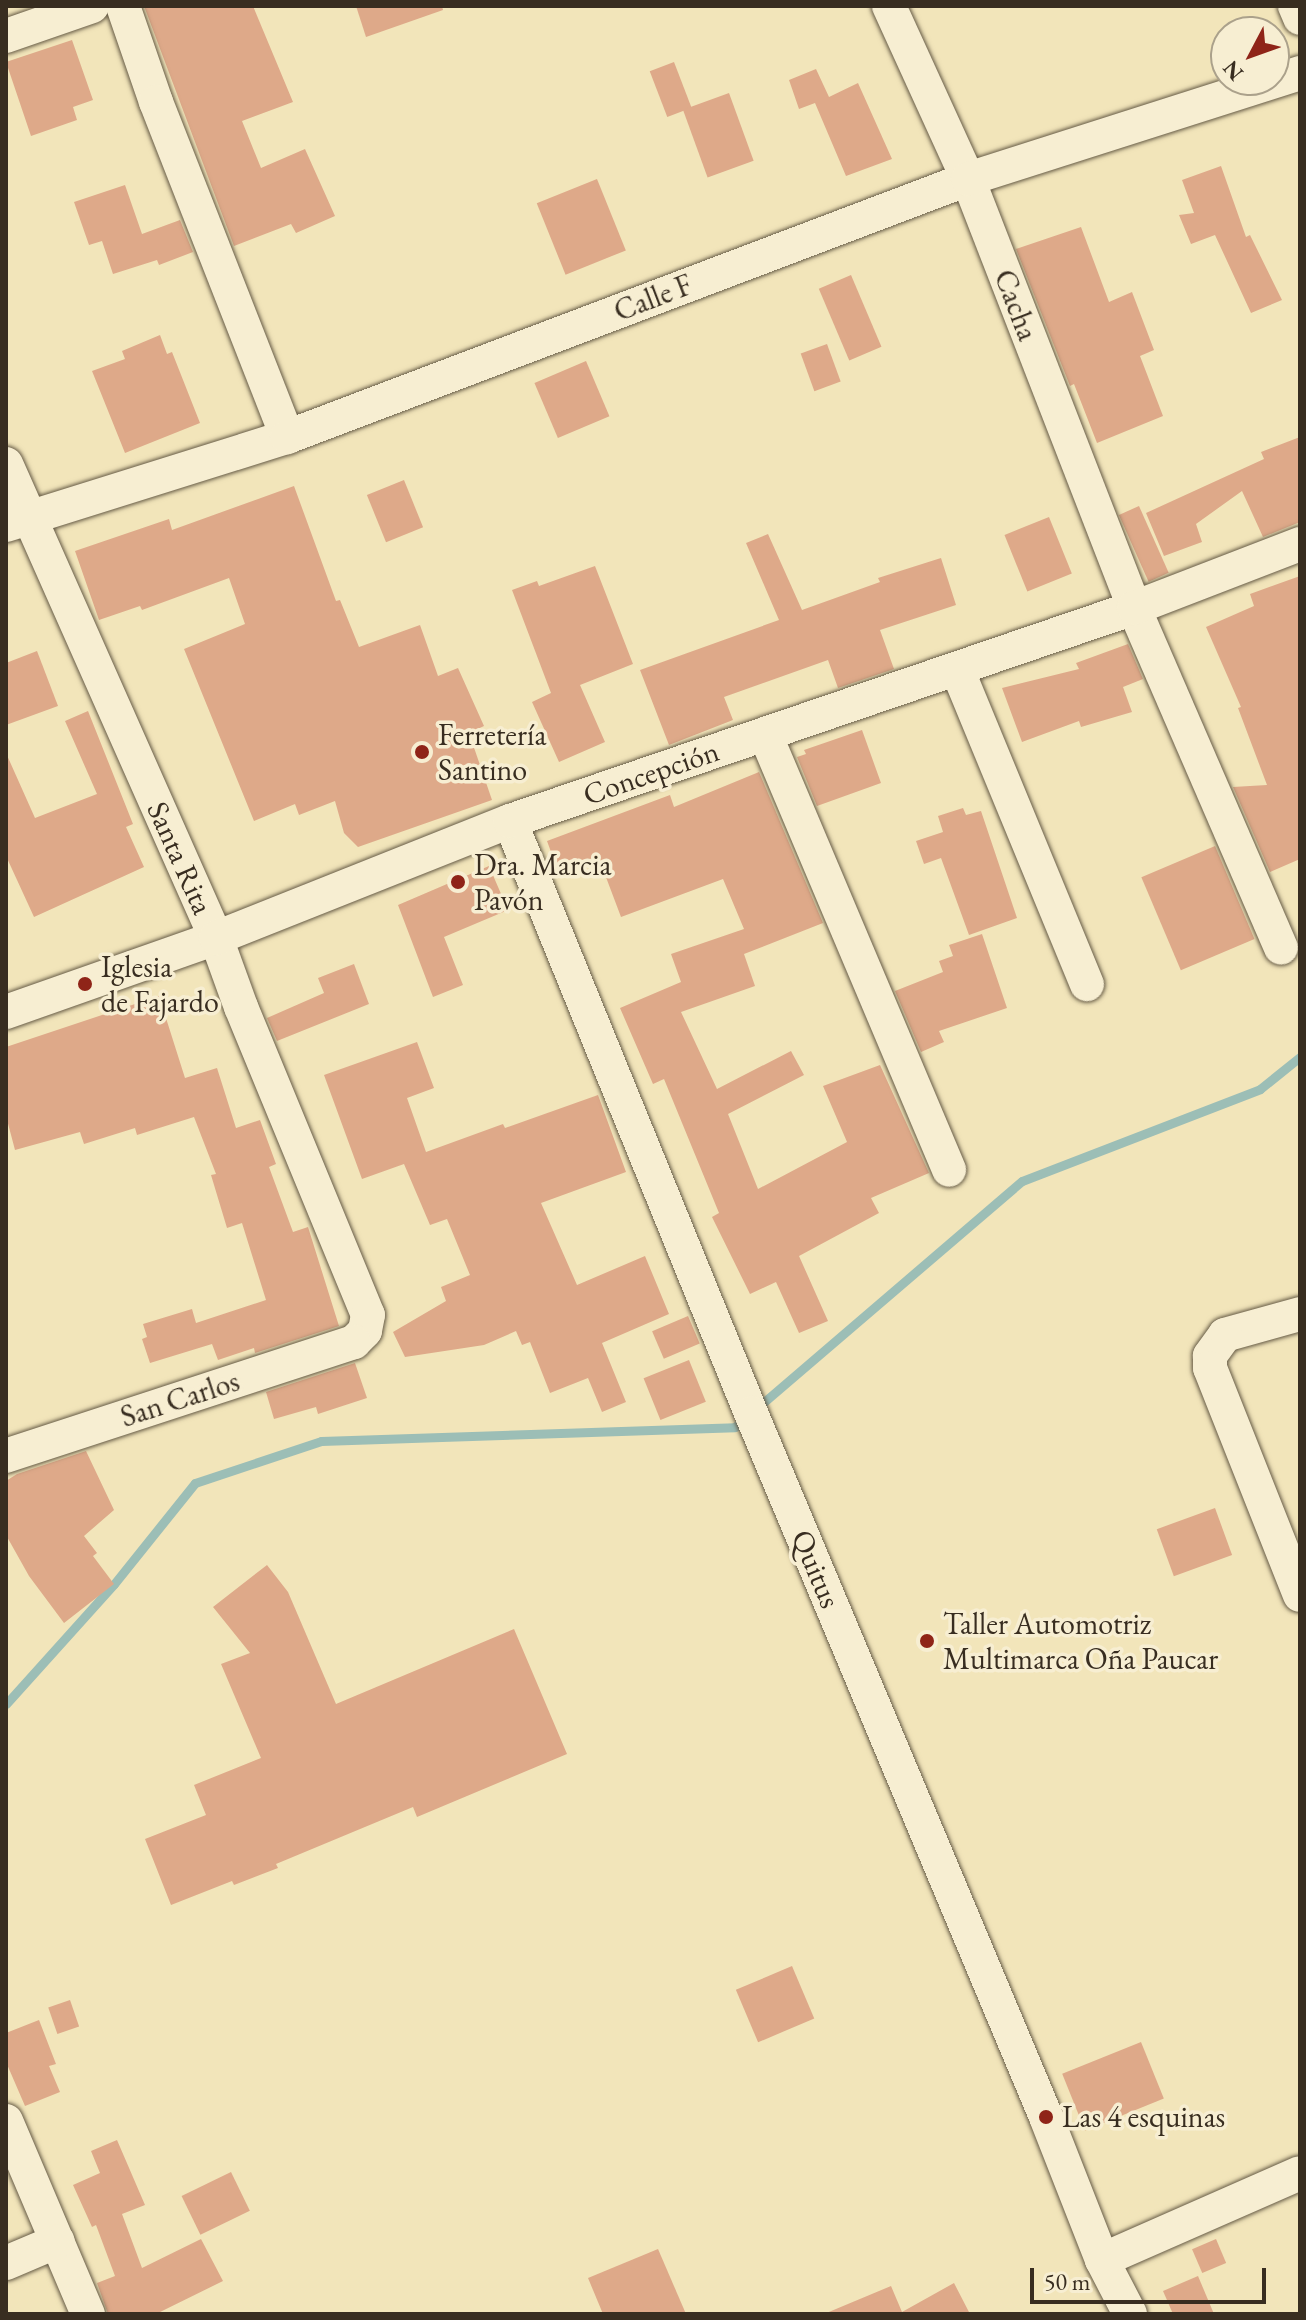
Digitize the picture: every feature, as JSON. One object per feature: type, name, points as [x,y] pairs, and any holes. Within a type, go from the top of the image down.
[{"type":"street","points":[[6,36],[92,6]]},
{"type":"street","points":[[123,6],[156,102],[287,437]]},
{"type":"street","name":"Cacha","points":[[889,6],[968,179],[1134,608],[1281,948]]},
{"type":"street","points":[[1295,6],[1300,18]]},
{"type":"street","name":"Calle F","points":[[18,521],[287,437],[968,179],[1300,73]]},
{"type":"street","name":"Santa Rita","points":[[6,464],[18,521],[216,938],[241,1007],[368,1315],[365,1331],[354,1342]]},
{"type":"street","name":"Concepción","points":[[6,1012],[216,938],[510,821],[1134,608],[1300,544]]},
{"type":"street","points":[[957,669],[1087,984]]},
{"type":"street","points":[[765,734],[949,1170]]},
{"type":"street","name":"Quitus","points":[[510,821],[751,1413],[1046,2117],[1102,2260],[1130,2314]]},
{"type":"street","points":[[1300,1314],[1225,1335],[1210,1356],[1210,1368],[1300,1595]]},
{"type":"street","name":"San Carlos","points":[[6,1456],[354,1342]]},
{"type":"street","points":[[6,2121],[88,2314]]},
{"type":"street","points":[[1102,2260],[1300,2173]]},
{"type":"street","points":[[6,2263],[58,2241]]},
{"type":"building","points":[[144,6],[253,6],[293,102],[242,121],[261,168],[305,149],[335,216],[296,233],[291,224],[234,246]]},
{"type":"building","points":[[356,6],[442,6],[443,10],[366,37]]},
{"type":"building","points":[[72,40],[93,100],[73,107],[77,120],[31,136],[6,62]]},
{"type":"building","points":[[674,62],[692,108],[667,117],[650,71]]},
{"type":"building","points":[[816,69],[829,97],[858,83],[892,159],[846,176],[815,103],[799,109],[789,80]]},
{"type":"building","points":[[729,93],[754,161],[708,177],[683,110]]},
{"type":"building","points":[[1221,166],[1246,237],[1250,235],[1282,300],[1251,313],[1215,235],[1191,244],[1179,215],[1194,213],[1182,180]]},
{"type":"building","points":[[597,179],[626,250],[566,275],[537,203]]},
{"type":"building","points":[[125,185],[142,234],[180,220],[193,252],[159,265],[157,260],[113,274],[102,241],[89,245],[74,202]]},
{"type":"building","points":[[1081,227],[1109,302],[1132,292],[1154,350],[1140,356],[1163,416],[1097,443],[1074,384],[1070,386],[1016,249]]},
{"type":"building","points":[[851,275],[881,347],[849,360],[819,289]]},
{"type":"building","points":[[160,335],[167,354],[172,352],[200,423],[125,453],[92,371],[125,359],[122,351]]},
{"type":"building","points":[[827,344],[841,382],[814,391],[801,354]]},
{"type":"building","points":[[586,361],[609,416],[558,438],[534,383]]},
{"type":"building","points":[[1300,437],[1300,522],[1263,537],[1242,491],[1196,524],[1202,542],[1164,556],[1146,513],[1264,459],[1261,452]]},
{"type":"building","points":[[404,480],[423,527],[386,542],[367,495]]},
{"type":"building","points":[[294,486],[336,601],[340,600],[359,647],[420,625],[438,676],[458,668],[484,726],[469,733],[492,800],[358,847],[344,833],[335,801],[299,815],[295,804],[254,821],[184,649],[245,624],[229,578],[142,610],[140,606],[99,620],[75,551],[169,519],[172,530]]},
{"type":"building","points":[[1139,506],[1169,573],[1149,582],[1119,515]]},
{"type":"building","points":[[1049,517],[1072,574],[1027,592],[1004,535]]},
{"type":"building","points":[[768,534],[802,610],[880,582],[878,578],[941,558],[956,605],[880,630],[894,669],[838,688],[828,660],[724,697],[733,720],[669,745],[640,670],[779,620],[746,543]]},
{"type":"building","points":[[595,566],[633,664],[580,685],[605,742],[559,762],[532,702],[551,693],[512,590],[537,581],[539,586]]},
{"type":"building","points":[[1300,576],[1300,859],[1270,872],[1233,787],[1267,785],[1238,708],[1241,707],[1206,627],[1254,606],[1250,594]]},
{"type":"building","points":[[1128,644],[1143,679],[1123,687],[1132,712],[1081,727],[1079,721],[1022,742],[1002,688],[1079,669],[1076,663]]},
{"type":"building","points":[[37,651],[58,706],[6,725],[6,663]]},
{"type":"building","points":[[88,711],[133,824],[126,827],[144,867],[34,917],[6,856],[6,753],[35,818],[97,794],[65,721]]},
{"type":"building","points":[[862,730],[881,783],[817,806],[797,757],[806,754],[804,750]]},
{"type":"building","points":[[759,772],[823,923],[744,954],[755,986],[681,1012],[717,1089],[791,1051],[804,1075],[728,1114],[758,1189],[847,1142],[823,1086],[880,1065],[929,1173],[871,1198],[879,1213],[799,1256],[828,1321],[799,1333],[776,1282],[750,1294],[712,1217],[719,1213],[664,1079],[653,1084],[620,1008],[681,982],[671,954],[744,929],[723,879],[621,917],[598,856],[558,871],[547,841],[670,795],[674,807]]},
{"type":"building","points":[[963,808],[966,815],[981,811],[1017,918],[969,935],[941,858],[924,864],[916,841],[943,832],[938,816]]},
{"type":"building","points":[[1215,846],[1254,939],[1181,970],[1141,877]]},
{"type":"building","points":[[489,866],[508,910],[444,937],[463,985],[433,997],[398,905]]},
{"type":"building","points":[[982,934],[1007,1008],[939,1031],[944,1042],[921,1052],[895,991],[943,972],[939,961],[953,956],[949,945]]},
{"type":"building","points":[[354,964],[369,1004],[277,1041],[267,1018],[324,993],[318,978]]},
{"type":"building","points":[[159,996],[185,1078],[217,1068],[236,1128],[260,1120],[276,1164],[269,1167],[293,1232],[308,1227],[339,1326],[255,1353],[254,1348],[218,1360],[212,1344],[150,1363],[142,1339],[147,1337],[143,1324],[192,1309],[196,1323],[266,1300],[242,1223],[227,1228],[211,1175],[216,1174],[194,1117],[137,1135],[135,1128],[84,1144],[80,1132],[15,1150],[6,1116],[6,1047]]},
{"type":"building","points":[[417,1042],[434,1088],[407,1098],[426,1152],[598,1095],[626,1172],[541,1203],[577,1285],[645,1256],[669,1314],[602,1343],[626,1402],[602,1412],[588,1378],[550,1393],[530,1342],[522,1345],[516,1331],[484,1345],[405,1357],[393,1332],[446,1301],[441,1287],[470,1275],[447,1219],[430,1225],[404,1164],[362,1179],[324,1075]]},
{"type":"building","points":[[688,1316],[700,1344],[664,1359],[652,1331]]},
{"type":"building","points":[[689,1360],[706,1402],[660,1420],[644,1378]]},
{"type":"building","points":[[355,1363],[367,1398],[318,1414],[316,1407],[274,1419],[266,1392]]},
{"type":"building","points":[[86,1451],[114,1510],[84,1536],[97,1553],[93,1556],[114,1584],[64,1623],[29,1576],[6,1535],[6,1481],[17,1474]]},
{"type":"building","points":[[1215,1508],[1232,1555],[1174,1576],[1157,1529]]},
{"type":"building","points":[[267,1565],[288,1592],[336,1704],[514,1629],[567,1754],[417,1817],[413,1807],[276,1864],[278,1868],[234,1885],[232,1881],[171,1905],[145,1839],[206,1815],[194,1785],[261,1758],[221,1664],[250,1653],[213,1607]]},
{"type":"building","points":[[792,1966],[814,2018],[758,2042],[736,1990]]},
{"type":"building","points":[[70,2000],[79,2026],[57,2034],[48,2007]]},
{"type":"building","points":[[39,2020],[56,2064],[49,2066],[60,2092],[25,2106],[6,2062],[6,2033]]},
{"type":"building","points":[[1141,2042],[1164,2099],[1085,2130],[1062,2074]]},
{"type":"building","points":[[117,2140],[145,2205],[122,2214],[142,2268],[201,2239],[223,2281],[156,2314],[108,2314],[97,2283],[115,2276],[96,2225],[92,2227],[73,2185],[100,2173],[91,2151]]},
{"type":"building","points":[[231,2172],[250,2211],[200,2235],[182,2196]]},
{"type":"building","points":[[1216,2239],[1226,2263],[1202,2273],[1192,2249]]},
{"type":"building","points":[[658,2249],[686,2314],[603,2314],[588,2278]]},
{"type":"building","points":[[1198,2276],[1214,2314],[1173,2314],[1163,2291]]},
{"type":"building","points":[[954,2283],[970,2314],[824,2314],[891,2286],[902,2312]]},
{"type":"waterway","points":[[757,1408],[1022,1181],[1260,1089],[1300,1057]]},
{"type":"waterway","points":[[6,1704],[114,1584],[195,1483],[321,1441],[735,1427],[746,1417]]},
{"type":"place","name":"Ferretería Santino","points":[[422,752]]},
{"type":"place","name":"Dra. Marcia Pavón","points":[[458,882]]},
{"type":"place","name":"Iglesia de Fajardo","points":[[85,984]]},
{"type":"place","name":"Taller Automotriz Multimarca Oña Paucar","points":[[927,1641]]},
{"type":"place","name":"Las 4 esquinas","points":[[1046,2117]]}]
